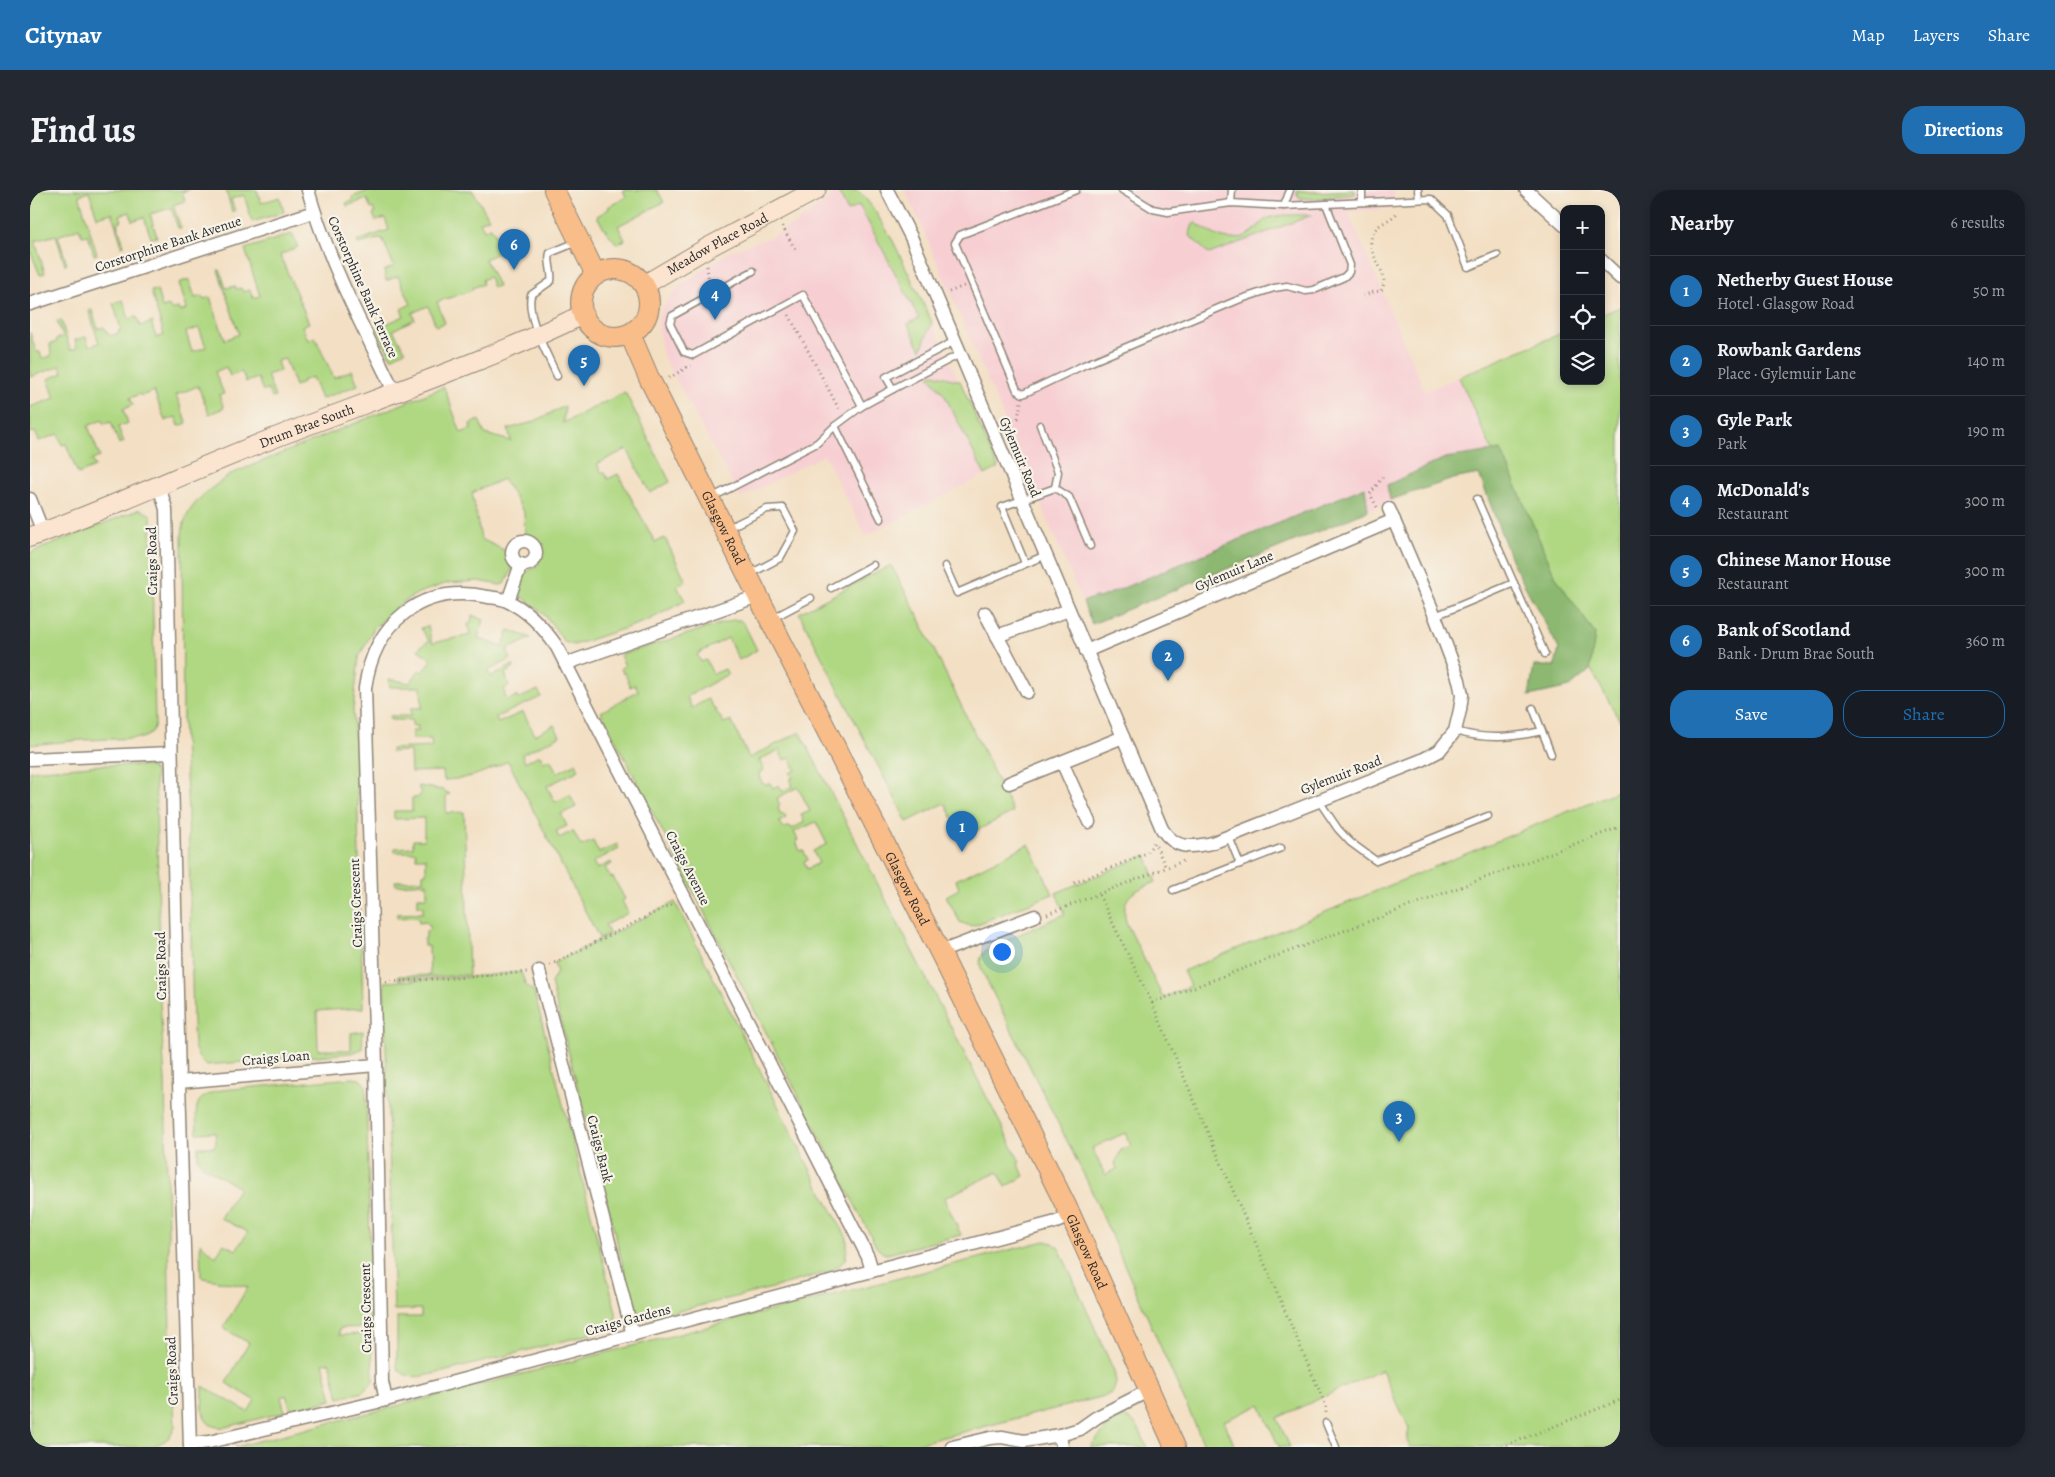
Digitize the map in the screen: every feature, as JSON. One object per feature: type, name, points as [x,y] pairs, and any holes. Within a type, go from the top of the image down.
[{"type":"main road","points":[[554,190],[578,242],[596,275]]},
{"type":"main road","name":"Meadow Place Road","points":[[644,285],[707,248],[816,190]]},
{"type":"main road","points":[[606,270],[627,271],[637,277],[644,285],[647,292],[649,309],[642,324],[630,334],[614,338],[605,336],[591,328],[582,314],[580,306],[584,288],[596,275],[606,270]]},
{"type":"main road","name":"Drum Brae South","points":[[36,535],[286,433],[396,394],[540,335],[582,314]]},
{"type":"main road","name":"Glasgow Road","points":[[630,334],[725,530],[940,952],[1071,1216],[1175,1447]]},
{"type":"street","name":"Corstorphine Bank Terrace","points":[[308,190],[314,212],[336,268],[396,394]]},
{"type":"street","name":"Gylemuir Road","points":[[887,190],[911,237],[1162,829],[1168,838],[1182,845],[1196,846],[1229,836],[1422,760],[1439,751],[1456,731]]},
{"type":"street","points":[[1526,190],[1560,221]]},
{"type":"street","name":"Corstorphine Bank Avenue","points":[[30,304],[314,212]]},
{"type":"street","points":[[1605,264],[1620,278]]},
{"type":"street","name":"Craigs Road","points":[[159,486],[166,509],[179,1082],[190,1446]]},
{"type":"street","points":[[30,499],[36,535]]},
{"type":"street","name":"Gylemuir Lane","points":[[1086,650],[1391,514],[1435,616]]},
{"type":"street","points":[[508,601],[521,564]]},
{"type":"street","name":"Craigs Crescent","points":[[386,1400],[382,1382],[376,1065],[365,688],[372,655],[377,644],[392,624],[409,610],[430,599],[464,594],[508,601],[532,617],[557,647],[565,664]]},
{"type":"street","points":[[565,664],[758,596]]},
{"type":"street","points":[[996,636],[1069,610]]},
{"type":"street","points":[[985,613],[1027,692]]},
{"type":"street","points":[[1435,616],[1460,687],[1460,710],[1456,731]]},
{"type":"street","name":"Craigs Avenue","points":[[565,664],[686,897],[868,1257],[872,1271]]},
{"type":"street","points":[[1010,783],[1123,737]]},
{"type":"street","points":[[30,759],[171,753]]},
{"type":"street","points":[[1062,762],[1089,822]]},
{"type":"street","points":[[940,952],[1035,916]]},
{"type":"street","name":"Craigs Bank","points":[[539,971],[633,1335]]},
{"type":"street","name":"Craigs Loan","points":[[179,1082],[376,1065]]},
{"type":"street","name":"Craigs Gardens","points":[[190,1446],[386,1400],[1056,1222],[1071,1216]]},
{"type":"street","points":[[952,1447],[1002,1437],[1024,1441],[1061,1441],[1097,1417],[1150,1390]]},
{"type":"lane","points":[[1076,190],[960,235],[955,243],[1017,390],[1023,394],[1084,365],[1238,300],[1274,288],[1287,286],[1306,291],[1314,290],[1344,277],[1349,272],[1350,265],[1326,204]]},
{"type":"lane","points":[[1122,190],[1153,209],[1168,212],[1231,203],[1284,206],[1431,199],[1448,215],[1468,266],[1497,255]]},
{"type":"lane","points":[[1231,203],[1232,190]]},
{"type":"lane","points":[[1362,190],[1362,202]]},
{"type":"lane","points":[[1418,190],[1419,200]]},
{"type":"lane","points":[[1284,206],[1288,191]]},
{"type":"lane","points":[[557,376],[530,312],[531,295],[551,281],[548,258],[550,253],[578,242]]},
{"type":"lane","points":[[753,271],[672,316],[670,324],[684,352],[693,355],[803,295],[862,406]]},
{"type":"lane","points":[[893,389],[886,377],[955,341]]},
{"type":"lane","points":[[710,499],[817,443],[835,426],[862,406],[960,354]]},
{"type":"lane","points":[[1040,425],[1058,472],[1055,488]]},
{"type":"lane","points":[[835,426],[881,519]]},
{"type":"lane","points":[[1025,563],[1002,507],[1055,488]]},
{"type":"lane","points":[[1055,488],[1069,497],[1090,546]]},
{"type":"lane","points":[[1477,499],[1545,654]]},
{"type":"lane","points":[[725,530],[767,509],[783,508],[795,531],[780,558],[748,575]]},
{"type":"lane","points":[[945,566],[957,593],[1046,555]]},
{"type":"lane","points":[[831,588],[873,565]]},
{"type":"lane","points":[[1435,616],[1514,583]]},
{"type":"lane","points":[[770,620],[811,598]]},
{"type":"lane","points":[[1533,708],[1551,754]]},
{"type":"lane","points":[[1456,731],[1476,737],[1514,737],[1542,731]]},
{"type":"lane","points":[[1318,800],[1338,829],[1350,842],[1376,861],[1488,816]]},
{"type":"lane","points":[[1229,836],[1240,864]]},
{"type":"lane","points":[[1173,890],[1281,848]]},
{"type":"lane","points":[[1326,1423],[1336,1447]]},
{"type":"path","points":[[1363,296],[1376,291],[1380,292],[1384,287],[1385,280],[1371,245],[1378,227],[1383,222],[1394,217],[1398,212],[1398,201]]},
{"type":"path","points":[[775,212],[795,250]]},
{"type":"path","points":[[936,297],[972,284]]},
{"type":"path","points":[[780,318],[788,313],[845,419]]},
{"type":"path","points":[[669,377],[692,364]]},
{"type":"path","points":[[992,429],[1018,418],[1023,394]]},
{"type":"path","points":[[1374,502],[1370,494],[1385,474]]},
{"type":"path","points":[[1152,1004],[1620,827]]},
{"type":"path","points":[[1074,883],[1147,854],[1155,841]]},
{"type":"path","points":[[1035,916],[1048,914],[1099,895],[1191,857],[1196,846]]},
{"type":"path","points":[[1099,895],[1152,1004],[1326,1406],[1326,1423]]},
{"type":"path","points":[[373,982],[469,978],[539,971],[686,897]]},
{"type":"path","points":[[1502,1447],[1620,1400]]},
{"type":"shaded area","points":[[856,190],[864,195],[893,241],[998,468],[866,536],[824,455],[741,498],[664,358],[658,329],[659,316],[667,301],[678,288],[733,250],[769,238],[797,223],[838,191]]},
{"type":"shaded area","points":[[906,190],[1394,190],[1394,208],[1348,212],[1425,391],[1459,377],[1494,459],[1092,624]]},
{"type":"green space","points":[[30,190],[189,190],[182,192],[185,201],[173,205],[181,228],[178,228],[171,208],[150,214],[157,237],[151,238],[144,217],[132,221],[130,212],[120,215],[122,221],[117,223],[124,245],[122,246],[112,213],[97,217],[89,192],[79,195],[97,254],[94,255],[88,235],[82,236],[79,228],[58,236],[67,264],[65,265],[56,235],[35,241],[45,273],[40,275],[30,250]]},
{"type":"green space","points":[[226,190],[257,190],[261,203],[280,197],[284,212],[252,222],[244,195],[231,199],[235,211],[232,212]]},
{"type":"green space","points":[[371,190],[472,190],[489,218],[480,222],[484,230],[491,227],[502,247],[521,237],[523,240],[485,259],[498,286],[493,288],[489,277],[482,280],[483,284],[472,288],[473,290],[437,302],[445,323],[436,326],[428,306],[412,313],[415,319],[393,330],[405,351],[391,358],[377,328],[404,316],[401,309],[411,304],[398,276],[386,281],[384,271],[394,266],[382,238],[358,244],[357,241],[389,230],[385,218],[376,221],[373,208],[371,209],[367,199],[347,206],[346,203],[353,200],[352,197]]},
{"type":"green space","points":[[623,190],[657,190],[664,202],[618,226],[625,240],[617,244],[603,227],[597,216],[626,197]]},
{"type":"green space","points":[[856,190],[863,195],[875,211],[893,241],[932,322],[921,350],[908,324],[919,318],[859,205],[848,211],[838,191]]},
{"type":"green space","points":[[1297,190],[1312,192],[1355,190],[1355,194],[1313,199],[1300,198]]},
{"type":"green space","points":[[1284,215],[1312,215],[1209,254],[1189,235],[1194,222],[1221,237],[1235,239],[1251,233],[1269,218]]},
{"type":"green space","points":[[292,234],[298,247],[280,255],[309,323],[302,326],[308,340],[315,337],[334,378],[352,370],[358,385],[321,399],[312,377],[295,386],[285,359],[277,361],[280,371],[267,375],[275,397],[272,398],[268,390],[263,391],[258,378],[246,382],[242,372],[230,376],[226,367],[215,372],[224,394],[219,395],[224,408],[209,414],[198,386],[176,395],[187,423],[179,426],[176,417],[165,421],[154,391],[141,396],[140,394],[130,398],[133,405],[123,409],[128,423],[118,427],[124,442],[119,444],[111,422],[104,424],[102,420],[88,426],[100,457],[92,460],[95,467],[78,474],[66,444],[62,445],[58,434],[39,441],[35,432],[30,433],[30,407],[55,398],[48,379],[63,373],[60,366],[30,377],[30,332],[36,352],[40,352],[42,359],[51,356],[50,344],[57,342],[56,339],[63,337],[57,321],[61,320],[70,350],[77,348],[75,340],[86,337],[89,346],[99,343],[89,311],[92,310],[98,329],[104,327],[110,336],[119,333],[121,329],[113,303],[123,300],[129,319],[137,317],[140,326],[153,322],[152,325],[156,338],[164,335],[151,291],[157,290],[162,308],[169,306],[171,310],[178,308],[180,312],[187,309],[179,283],[189,279],[195,298],[202,296],[204,299],[210,297],[225,340],[239,334],[218,270],[220,270],[226,288],[235,286],[236,289],[241,288],[243,292],[250,290],[253,298],[260,296],[245,249]],"holes":[[[199,328],[206,347],[192,352],[186,332]]]},
{"type":"green space","points":[[1620,307],[1620,721],[1590,668],[1459,377],[1560,334],[1560,385],[1605,385],[1605,313]]},
{"type":"green space","points":[[933,374],[960,381],[998,468],[985,475],[944,394],[929,376]]},
{"type":"green space","points":[[444,387],[461,433],[471,429],[470,424],[479,420],[485,434],[511,441],[508,429],[533,422],[565,406],[563,423],[625,392],[670,482],[650,493],[627,449],[597,464],[608,479],[618,474],[655,542],[665,538],[686,581],[677,586],[685,601],[647,621],[574,645],[564,642],[543,614],[516,593],[525,573],[538,566],[540,556],[538,544],[525,537],[524,512],[503,479],[472,493],[481,539],[506,551],[512,570],[504,584],[479,581],[448,583],[418,593],[403,602],[374,628],[359,657],[353,709],[357,780],[363,1008],[317,1011],[318,1050],[351,1050],[351,1033],[363,1031],[362,1049],[352,1053],[206,1065],[198,1056],[193,1034],[188,812],[183,721],[183,525],[192,507],[214,486],[231,474]]},
{"type":"green space","points":[[1501,450],[1555,576],[1595,634],[1590,670],[1570,687],[1529,696],[1534,666],[1555,666],[1559,649],[1512,562],[1479,474],[1453,479],[1390,500],[1387,485],[1445,458]]},
{"type":"green space","points":[[1365,487],[1368,511],[1092,624],[1083,602],[1095,597],[1099,598]]},
{"type":"green space","points":[[140,509],[151,515],[155,724],[153,730],[149,735],[141,738],[82,740],[30,745],[30,553]]},
{"type":"green space","points":[[891,565],[922,623],[1013,812],[962,838],[945,803],[907,822],[799,613]]},
{"type":"green space","points":[[472,615],[484,620],[478,638],[502,647],[509,630],[531,638],[507,650],[511,659],[488,671],[491,677],[513,665],[514,668],[505,673],[509,686],[504,689],[505,697],[509,700],[516,696],[518,699],[538,690],[541,697],[496,717],[498,723],[523,712],[535,735],[554,725],[560,736],[522,754],[525,762],[540,755],[544,762],[550,759],[557,773],[576,763],[579,770],[547,786],[555,802],[570,795],[576,807],[561,814],[567,826],[556,831],[559,838],[573,831],[581,846],[593,841],[599,853],[617,844],[619,849],[593,862],[597,869],[611,862],[612,864],[605,868],[611,878],[613,877],[625,899],[622,901],[628,913],[605,925],[609,933],[599,938],[508,761],[485,772],[444,780],[443,771],[411,772],[410,751],[391,752],[391,749],[432,747],[431,739],[412,739],[412,731],[418,731],[418,726],[412,726],[412,720],[390,720],[390,716],[411,716],[411,708],[422,708],[421,687],[390,687],[389,679],[410,683],[419,670],[422,672],[430,664],[430,658],[418,650],[429,641],[421,628],[428,626],[432,643],[470,635],[468,624],[471,623]]},
{"type":"green space","points":[[733,620],[740,620],[744,624],[757,650],[739,660],[728,638],[697,654],[701,662],[706,660],[713,674],[725,669],[728,674],[687,697],[692,708],[708,699],[724,723],[731,720],[749,758],[800,732],[1020,1162],[1018,1163],[1024,1176],[1006,1187],[998,1172],[944,1198],[961,1235],[887,1254],[877,1248],[601,712],[638,691],[635,685],[630,687],[625,673],[623,674],[621,668],[625,666],[620,655]],"holes":[[[779,750],[784,760],[790,758],[796,770],[790,773],[793,778],[790,779],[793,786],[782,791],[779,785],[773,788],[770,783],[766,785],[762,783],[759,776],[760,772],[764,770],[759,760]],[[798,787],[810,811],[801,815],[804,822],[792,829],[790,826],[783,829],[779,822],[786,818],[784,814],[781,815],[777,798]],[[816,822],[827,844],[813,851],[819,863],[807,869],[804,862],[808,860],[803,850],[800,851],[794,832]]]},
{"type":"green space","points":[[102,765],[148,766],[154,770],[155,775],[159,986],[165,1080],[170,1338],[175,1426],[169,1437],[151,1447],[30,1447],[30,771]]},
{"type":"green space","points":[[418,786],[443,790],[450,794],[446,795],[446,813],[464,812],[469,975],[398,979],[398,976],[430,975],[429,946],[424,946],[424,939],[430,926],[426,922],[419,923],[418,917],[397,918],[397,914],[423,913],[423,906],[418,906],[418,897],[427,897],[427,883],[396,885],[395,881],[423,880],[423,874],[426,873],[426,858],[416,858],[416,852],[395,852],[395,848],[413,847],[413,840],[424,840],[424,818],[394,819],[394,811],[412,811],[412,798],[417,798],[421,794]]},
{"type":"green space","points":[[1620,790],[1620,1447],[1410,1447],[1407,1441],[1409,1428],[1382,1370],[1277,1418],[1290,1447],[1279,1447],[1260,1405],[1224,1421],[1235,1447],[1205,1447],[1088,1183],[981,969],[980,960],[987,949],[1065,914],[1056,893],[1146,855],[1156,882],[1130,895],[1125,906],[1126,922],[1163,998],[1190,986],[1183,971]],"holes":[[[1125,1133],[1131,1146],[1121,1150],[1115,1163],[1117,1169],[1105,1175],[1092,1148]]]},
{"type":"green space","points":[[1029,844],[1053,894],[975,925],[970,926],[960,922],[946,896],[959,889],[956,880]]},
{"type":"green space","points":[[675,902],[819,1187],[847,1238],[847,1249],[845,1259],[831,1271],[772,1288],[646,1319],[636,1311],[633,1305],[551,983],[557,972],[554,963]]},
{"type":"green space","points":[[521,972],[526,986],[534,991],[616,1312],[616,1322],[610,1329],[443,1372],[412,1377],[401,1372],[397,1367],[397,1317],[421,1317],[421,1309],[394,1310],[384,982]]},
{"type":"green space","points":[[352,1078],[360,1079],[366,1086],[372,1327],[340,1328],[339,1335],[372,1334],[373,1382],[363,1392],[339,1398],[330,1362],[323,1363],[332,1400],[291,1410],[286,1395],[281,1397],[285,1412],[226,1427],[211,1425],[206,1421],[204,1415],[203,1386],[248,1412],[255,1400],[226,1383],[249,1343],[223,1328],[248,1287],[201,1276],[200,1243],[216,1257],[223,1244],[236,1250],[248,1232],[220,1218],[239,1188],[203,1166],[198,1159],[198,1147],[214,1147],[216,1142],[215,1132],[197,1133],[196,1116],[198,1104],[205,1096],[222,1090]]},
{"type":"green space","points":[[1045,1241],[1053,1243],[1059,1248],[1114,1371],[1116,1383],[1113,1392],[1105,1396],[904,1447],[235,1447]]},
{"type":"green space","points":[[1124,1417],[1136,1424],[1147,1447],[1090,1447],[1111,1423]]},
{"type":"place","name":"Bank of Scotland","points":[[514,270]]},
{"type":"place","name":"McDonald's","points":[[715,320]]},
{"type":"place","name":"Chinese Manor House","points":[[584,386]]},
{"type":"place","name":"Rowbank Gardens","points":[[1168,681]]},
{"type":"place","name":"Netherby Guest House","points":[[962,852]]},
{"type":"place","name":"Gyle Park","points":[[1399,1142]]}]
